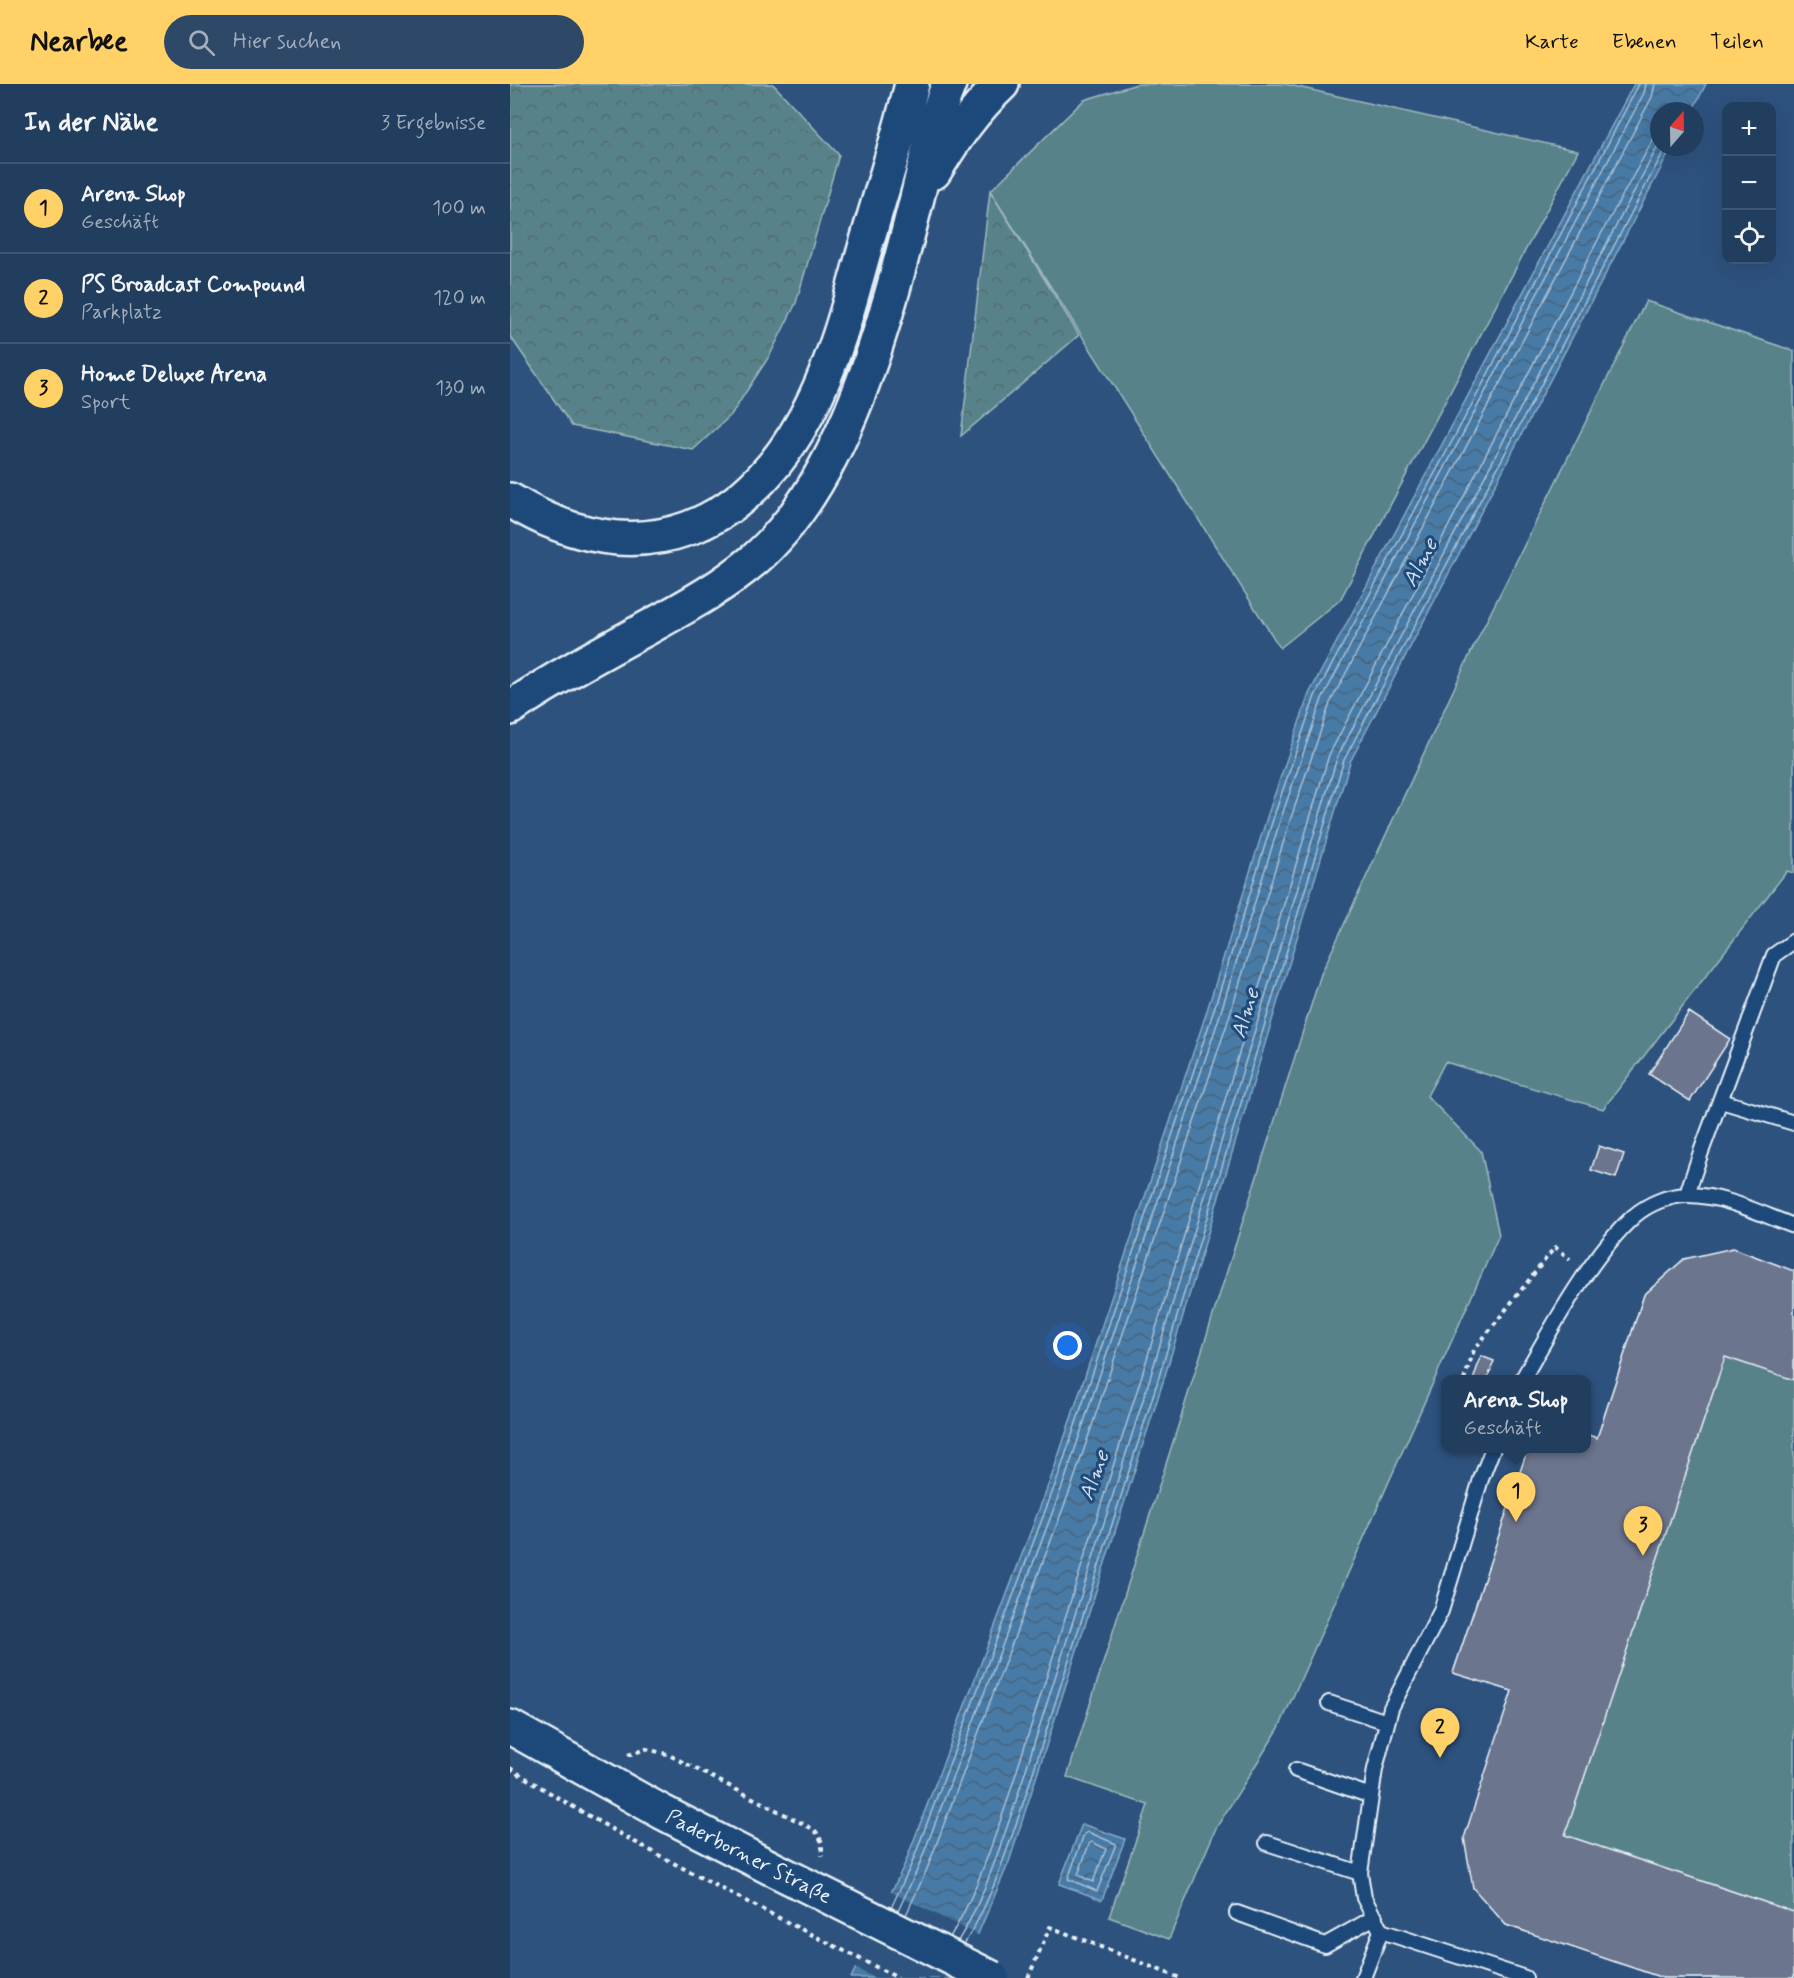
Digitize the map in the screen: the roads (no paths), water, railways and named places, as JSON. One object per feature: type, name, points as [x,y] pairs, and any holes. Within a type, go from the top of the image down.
[{"type":"main road","points":[[510,500],[541,519],[574,531],[602,537],[650,539],[692,529],[731,505],[761,480],[791,442],[825,374],[860,266],[912,84]]},
{"type":"main road","points":[[510,708],[589,660],[717,589],[754,560],[787,528],[816,486],[844,428],[868,367],[915,205],[936,122],[949,84]]},
{"type":"main road","points":[[915,205],[955,137],[984,100],[1002,84]]},
{"type":"main road","name":"Paderborner Straße","points":[[510,1727],[598,1777],[780,1872],[992,1978]]},
{"type":"lane","points":[[1689,1195],[1689,1188],[1774,955],[1794,941]]},
{"type":"lane","points":[[1721,1101],[1794,1124]]},
{"type":"lane","points":[[1525,1375],[1605,1248],[1635,1215],[1668,1197],[1689,1195],[1717,1199],[1794,1226]]},
{"type":"lane","points":[[1363,1978],[1381,1931],[1364,1898],[1360,1873],[1371,1796],[1387,1722],[1391,1708],[1441,1611],[1481,1479],[1491,1453]]},
{"type":"lane","points":[[1329,1703],[1387,1722]]},
{"type":"lane","points":[[1296,1770],[1371,1796]]},
{"type":"lane","points":[[1267,1843],[1360,1873]]},
{"type":"lane","points":[[1237,1913],[1325,1945],[1375,1917]]},
{"type":"lane","points":[[1381,1931],[1525,1978]]},
{"type":"water","name":"Alme","points":[[1634,84],[1706,84],[1697,102],[1650,102],[1650,156],[1667,156],[1350,762],[1163,1382],[1009,1862],[978,1934],[950,1978],[851,1978],[906,1861],[1052,1475],[1205,1017],[1268,814],[1309,694]]},
{"type":"water","points":[[1082,1824],[1125,1839],[1102,1900],[1059,1884]]},
{"type":"place","name":"Arena Shop","points":[[1516,1522]]},
{"type":"place","name":"Home Deluxe Arena","points":[[1643,1556]]},
{"type":"place","name":"PS Broadcast Compound","points":[[1440,1758]]}]
